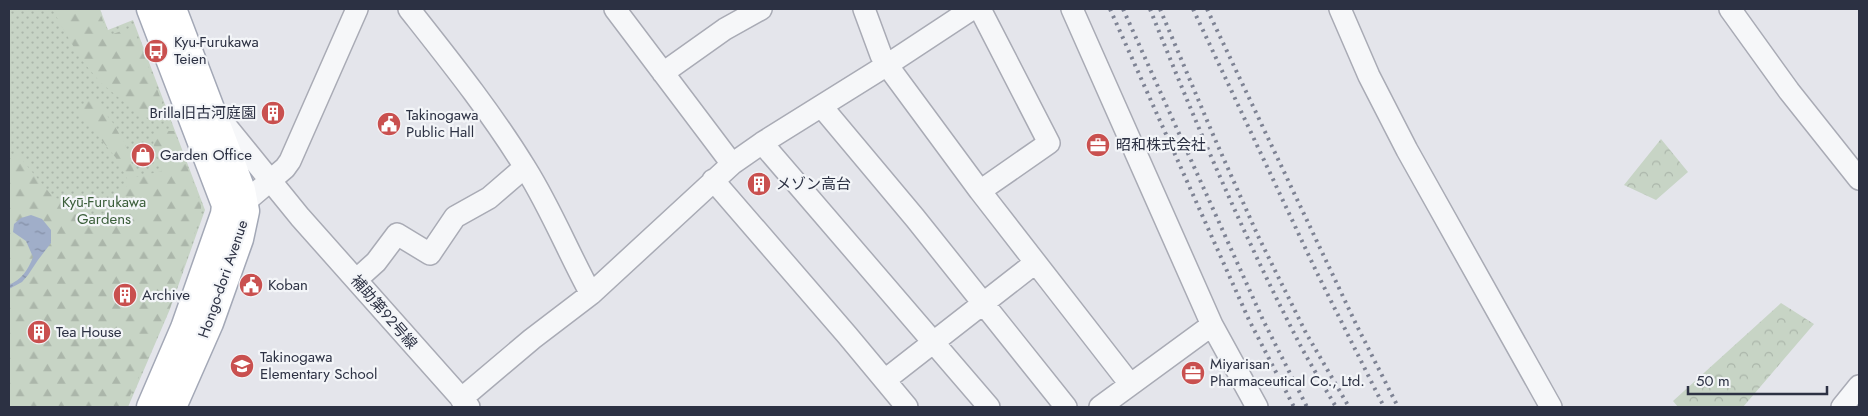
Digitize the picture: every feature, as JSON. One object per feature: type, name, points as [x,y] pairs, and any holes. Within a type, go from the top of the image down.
[{"type":"main road","name":"Hongo-dori Avenue","points":[[150,9],[225,205],[224,214],[184,328],[150,407]]},
{"type":"main road","name":"Hongo-dori Avenue","points":[[173,9],[232,163],[259,190],[246,211],[240,239],[210,323],[173,407]]},
{"type":"street","points":[[213,244],[226,225],[259,190],[285,168],[294,152],[357,9]]},
{"type":"street","points":[[409,9],[484,106],[525,168],[544,199],[591,294]]},
{"type":"street","points":[[615,9],[732,164]]},
{"type":"street","points":[[662,73],[725,29],[760,9]]},
{"type":"street","points":[[864,9],[887,66],[1035,263],[1130,384]]},
{"type":"street","points":[[465,403],[532,339],[591,294],[732,164],[762,143],[887,66],[972,9]]},
{"type":"street","points":[[980,9],[1049,143],[980,191]]},
{"type":"street","points":[[1072,9],[1212,325],[1256,407]]},
{"type":"street","points":[[1340,9],[1368,76],[1407,150],[1551,407]]},
{"type":"street","points":[[1730,9],[1789,91],[1859,179]]},
{"type":"street","name":"補助第92号線","points":[[209,104],[259,190],[300,217],[465,403]]},
{"type":"street","points":[[822,107],[983,302],[1066,407]]},
{"type":"street","points":[[199,135],[232,163]]},
{"type":"street","points":[[762,143],[989,407]]},
{"type":"street","points":[[356,280],[376,262],[397,234],[430,254],[455,217],[489,198],[525,168]]},
{"type":"street","points":[[713,180],[907,407]]},
{"type":"street","points":[[885,380],[1035,263]]},
{"type":"street","points":[[1100,407],[1212,325]]},
{"type":"street","points":[[1842,407],[1859,386]]},
{"type":"green space","name":"Kyū-Furukawa Gardens","points":[[9,9],[100,9],[108,30],[133,20],[205,210],[170,309],[128,407],[9,407]]},
{"type":"green space","points":[[52,9],[99,9],[107,33],[110,35],[133,27],[162,102],[158,115],[150,118],[142,117],[100,82],[80,58]]},
{"type":"green space","name":"Kyū-Furukawa Gardens","points":[[92,97],[113,123],[125,144],[136,177],[162,171],[153,137],[161,131],[174,131],[201,204],[201,214],[170,308],[125,407],[9,407],[9,159],[17,154],[53,197],[73,204],[89,222],[108,219],[116,204],[118,193],[130,184],[116,158],[77,110]]},
{"type":"green space","points":[[1661,139],[1688,172],[1656,200],[1624,185]]},
{"type":"green space","points":[[1781,303],[1814,324],[1743,407],[1678,407],[1673,401]]},
{"type":"water","points":[[31,215],[42,219],[51,230],[51,243],[22,282],[9,289],[9,285],[24,274],[33,257],[26,241],[13,232],[14,224],[21,218]]},
{"type":"railway","points":[[1110,9],[1249,320],[1294,407]]},
{"type":"railway","points":[[1123,9],[1263,320],[1307,407]]},
{"type":"railway","points":[[1150,9],[1201,132],[1255,254],[1300,344],[1336,407]]},
{"type":"railway","points":[[1160,9],[1258,236],[1306,333],[1349,407]]},
{"type":"railway","points":[[1193,9],[1317,273],[1384,407]]},
{"type":"railway","points":[[1207,9],[1356,324],[1398,407]]},
{"type":"place","name":"Kyu-Furukawa Teien","points":[[156,51]]},
{"type":"place","name":"Brilla旧古河庭園","points":[[273,113]]},
{"type":"place","name":"Takinogawa Public Hall","points":[[389,124]]},
{"type":"place","name":"昭和株式会社","points":[[1098,145]]},
{"type":"place","name":"Garden Office","points":[[143,155]]},
{"type":"place","name":"メゾン高台","points":[[759,184]]},
{"type":"place","name":"Koban","points":[[251,285]]},
{"type":"place","name":"Archive","points":[[125,295]]},
{"type":"place","name":"Tea House","points":[[39,332]]},
{"type":"place","name":"Takinogawa Elementary School","points":[[242,366]]},
{"type":"place","name":"Miyarisan Pharmaceutical Co., Ltd.","points":[[1193,373]]}]
